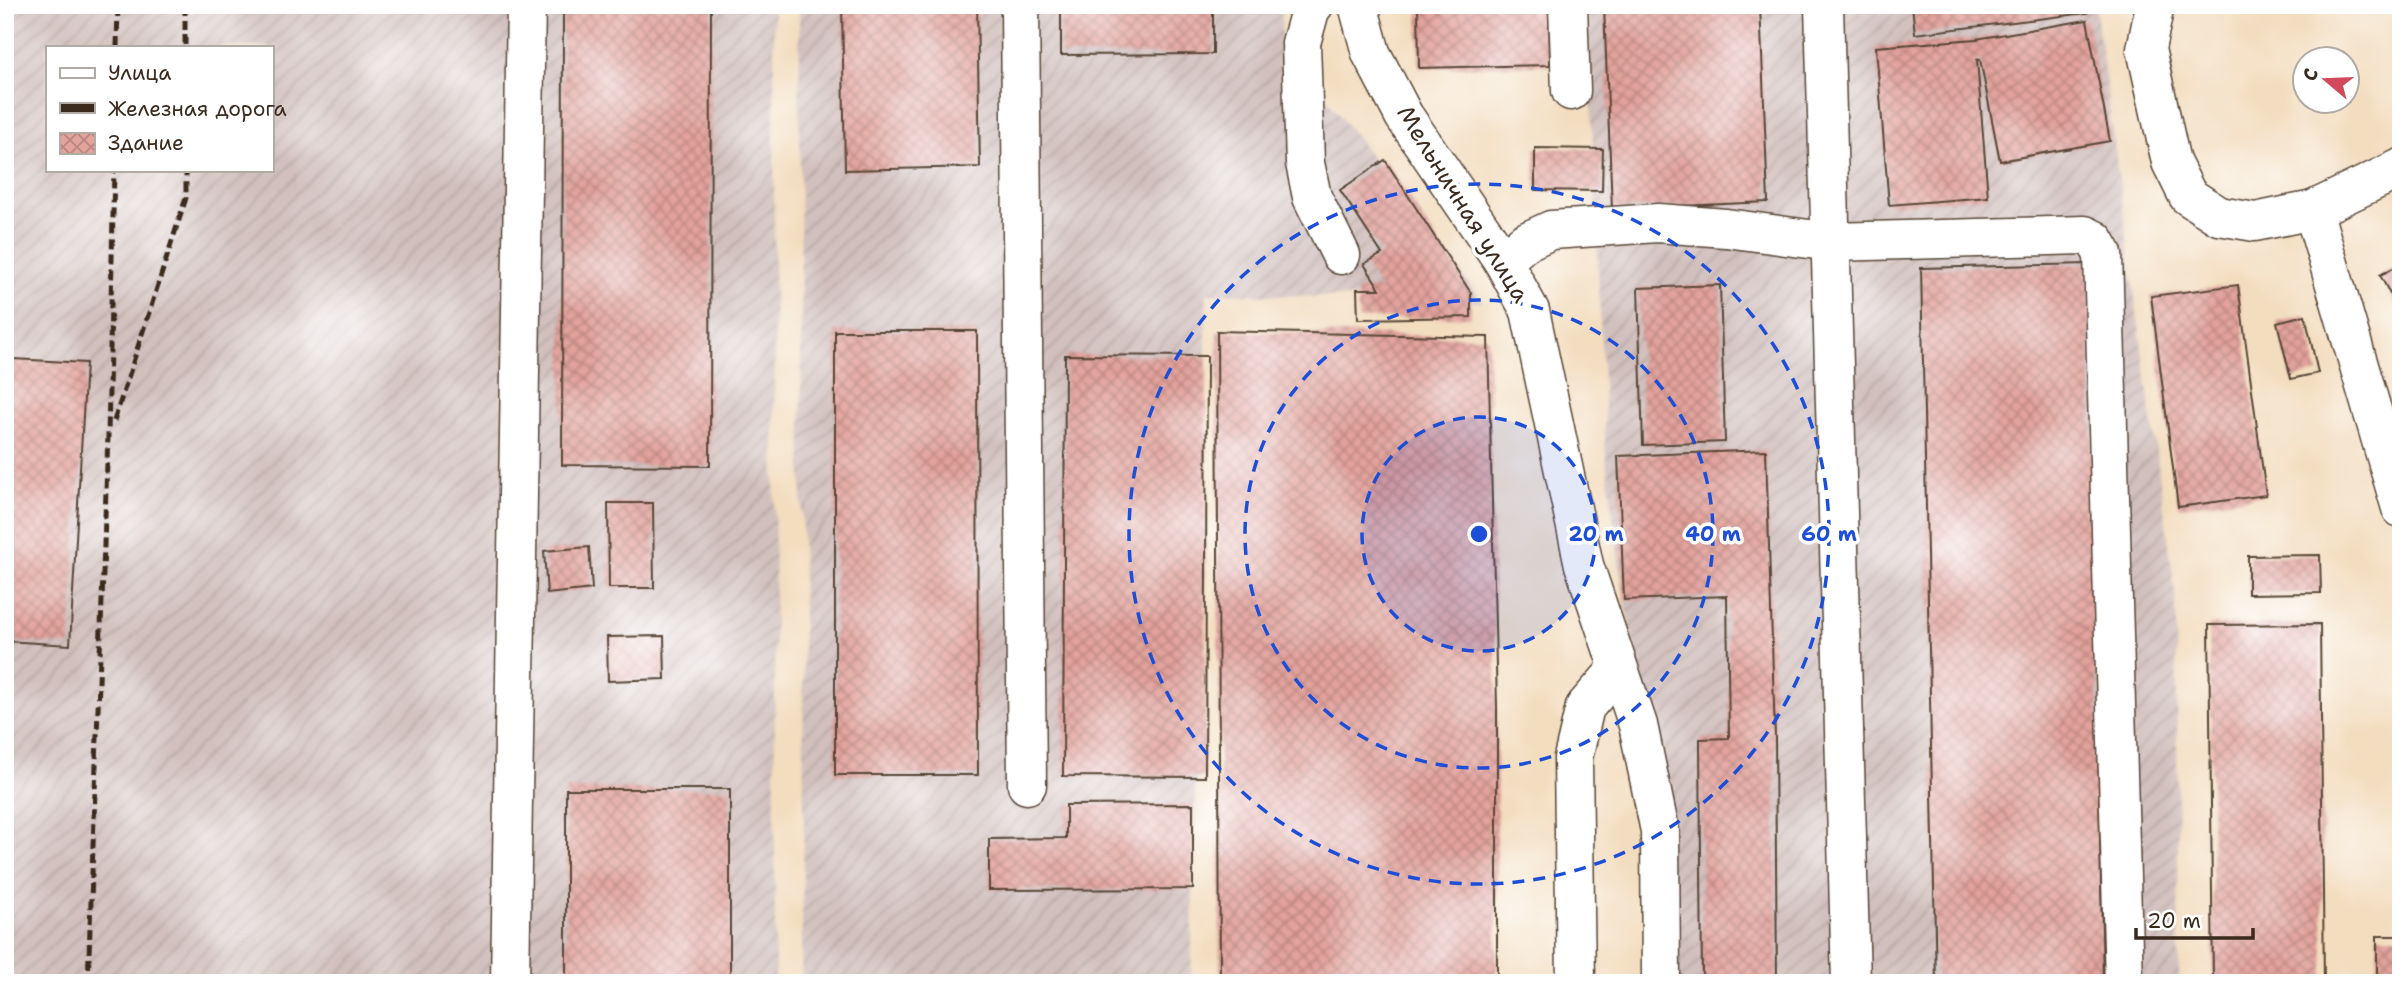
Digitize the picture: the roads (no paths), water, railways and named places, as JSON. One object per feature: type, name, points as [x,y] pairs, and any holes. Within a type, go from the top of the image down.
[{"type":"street","points":[[510,983],[526,5]]},
{"type":"street","points":[[1020,5],[1027,785]]},
{"type":"street","points":[[1314,5],[1311,7],[1301,43],[1306,163],[1312,197],[1341,255]]},
{"type":"street","name":"Мельничная улица","points":[[1357,5],[1371,53],[1404,116],[1503,261],[1530,311],[1584,565],[1637,725],[1660,831],[1661,983]]},
{"type":"street","points":[[1568,5],[1571,91]]},
{"type":"street","points":[[1824,5],[1851,983]]},
{"type":"street","points":[[2155,5],[2146,49],[2171,162],[2188,196],[2220,216],[2255,222],[2313,210],[2401,168]]},
{"type":"street","points":[[2313,210],[2401,508]]},
{"type":"street","points":[[1503,261],[1525,242],[1551,230],[1658,223],[1726,228],[1832,242],[2085,235],[2095,240],[2103,254],[2123,983]]},
{"type":"street","points":[[1576,983],[1573,758],[1585,707],[1618,669]]},
{"type":"railway","points":[[117,46],[118,5]]},
{"type":"railway","points":[[185,5],[185,46]]},
{"type":"railway","points":[[88,983],[108,436],[114,172]]},
{"type":"railway","points":[[114,421],[186,198],[186,172]]}]
